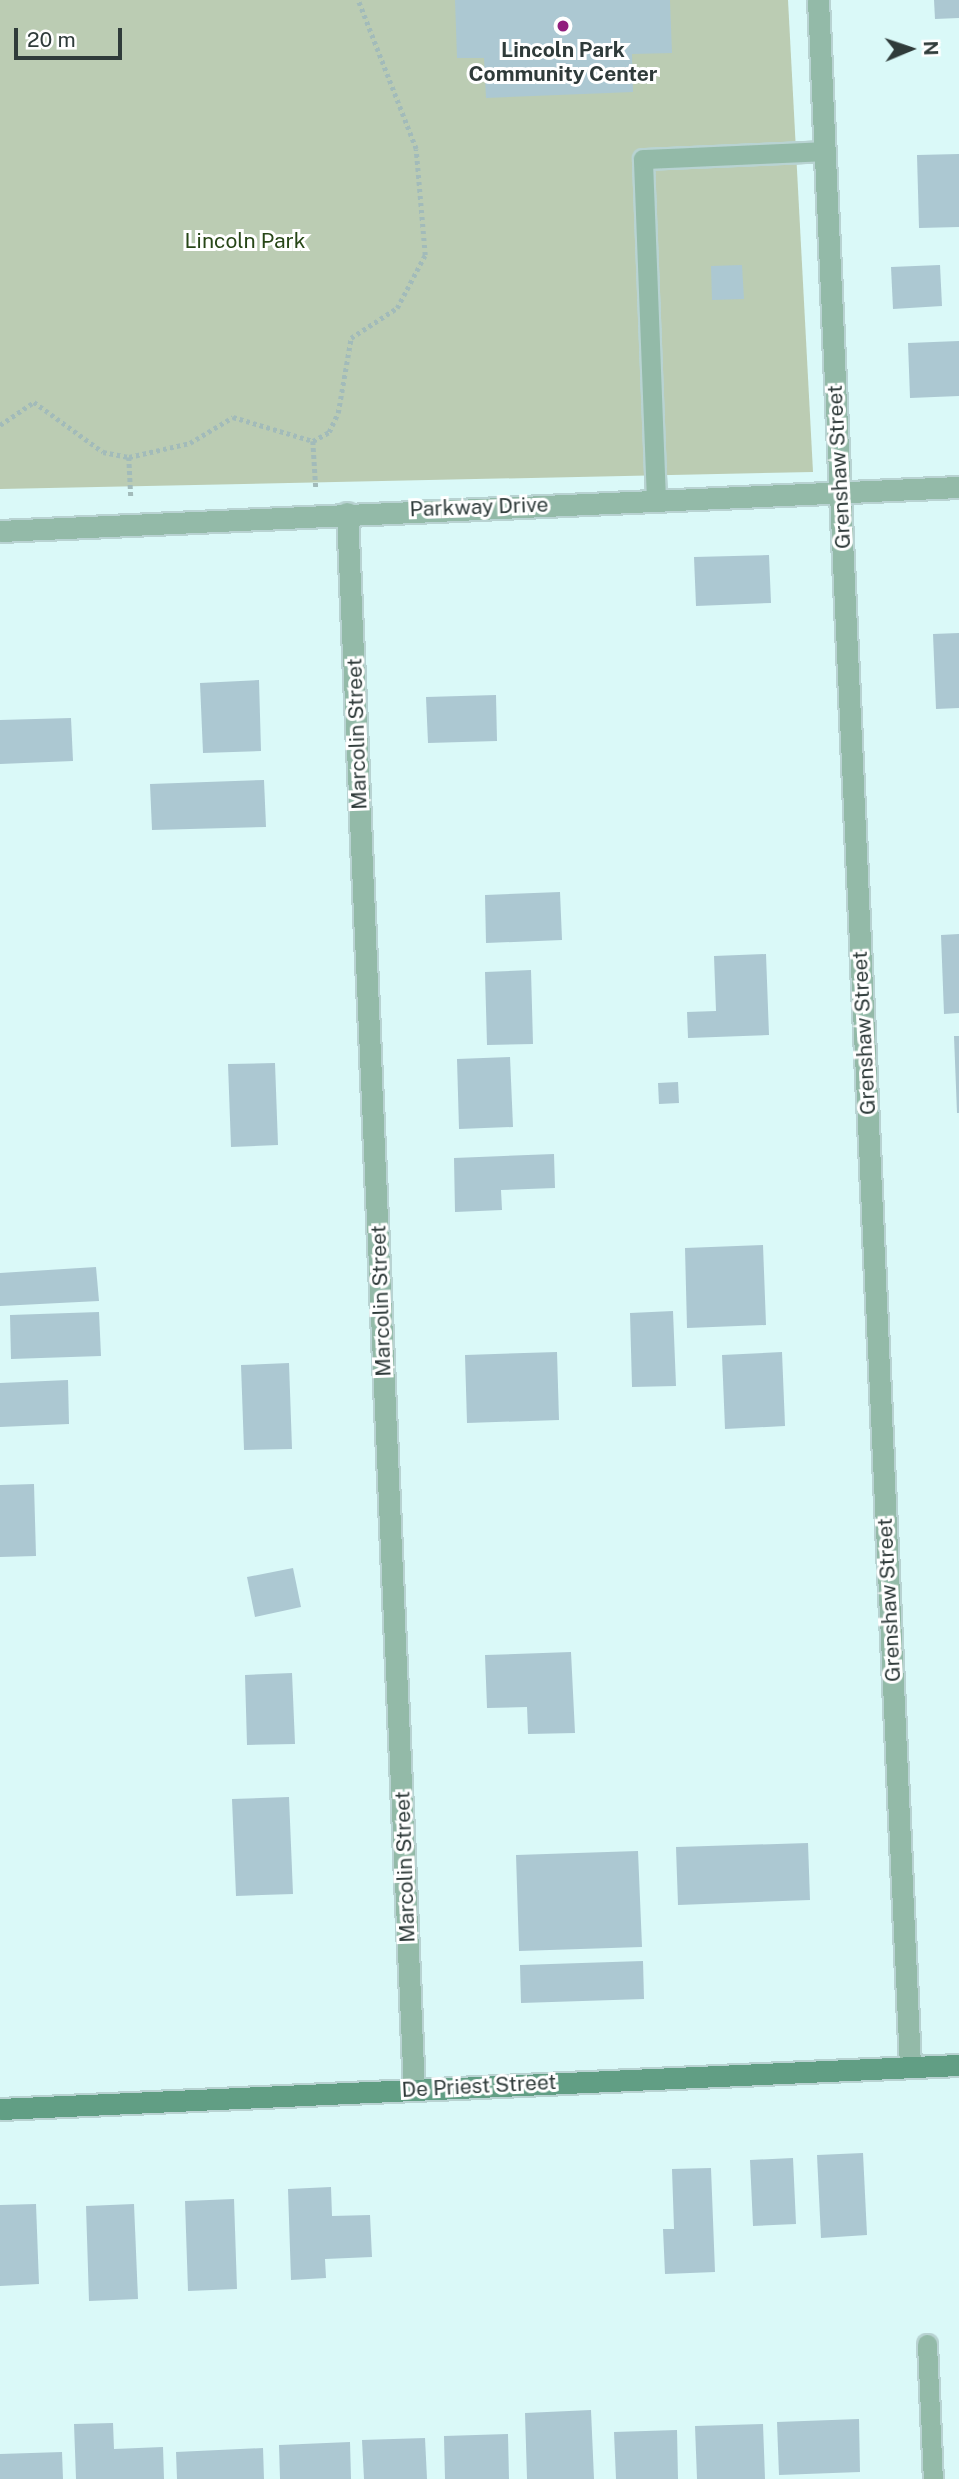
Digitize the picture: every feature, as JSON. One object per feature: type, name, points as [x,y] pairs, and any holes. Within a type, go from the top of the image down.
[{"type":"street","name":"Grenshaw Street","points":[[818,0],[910,2067]]},
{"type":"street","name":"Parkway Drive","points":[[0,531],[318,514],[959,487]]},
{"type":"street","name":"Marcolin Street","points":[[347,513],[414,2089]]},
{"type":"street","name":"De Priest Street","points":[[0,2109],[959,2065]]},
{"type":"lane","points":[[656,500],[643,159],[824,150]]},
{"type":"lane","points":[[927,2344],[933,2479]]},
{"type":"path","points":[[0,425],[34,402],[103,452],[129,457],[190,443],[233,417],[313,441],[329,432],[338,413],[351,338],[397,307],[425,255],[416,149],[358,0]]},
{"type":"path","points":[[313,441],[318,514]]},
{"type":"path","points":[[129,457],[132,524]]},
{"type":"green space","name":"Lincoln Park","points":[[0,0],[788,0],[813,472],[0,489]]},
{"type":"building","name":"Lincoln Park Community Center","points":[[455,0],[670,0],[672,53],[632,54],[633,92],[486,98],[484,58],[457,58]]},
{"type":"building","points":[[934,0],[959,0],[959,18],[935,19]]},
{"type":"building","points":[[959,154],[959,227],[919,228],[917,155]]},
{"type":"building","points":[[742,265],[744,299],[712,300],[711,266]]},
{"type":"building","points":[[940,265],[942,306],[893,309],[891,267]]},
{"type":"building","points":[[959,341],[959,396],[910,398],[908,343]]},
{"type":"building","points":[[769,555],[771,603],[696,606],[694,557]]},
{"type":"building","points":[[959,633],[959,708],[936,709],[933,634]]},
{"type":"building","points":[[259,680],[261,751],[203,753],[200,683]]},
{"type":"building","points":[[496,695],[497,741],[428,743],[426,697]]},
{"type":"building","points":[[71,718],[73,761],[0,764],[0,720]]},
{"type":"building","points":[[264,780],[266,827],[152,830],[150,784]]},
{"type":"building","points":[[560,892],[562,940],[486,943],[485,895]]},
{"type":"building","points":[[959,934],[959,1013],[944,1014],[941,935]]},
{"type":"building","points":[[766,954],[769,1035],[688,1038],[687,1012],[716,1011],[714,956]]},
{"type":"building","points":[[531,970],[533,1044],[487,1045],[485,972]]},
{"type":"building","points":[[954,1036],[959,1036],[959,1113],[957,1113]]},
{"type":"building","points":[[510,1057],[513,1127],[459,1129],[457,1059]]},
{"type":"building","points":[[275,1063],[278,1145],[231,1147],[228,1064]]},
{"type":"building","points":[[678,1082],[679,1103],[659,1104],[658,1083]]},
{"type":"building","points":[[554,1154],[555,1188],[501,1190],[502,1210],[455,1212],[454,1158]]},
{"type":"building","points":[[763,1245],[766,1325],[687,1328],[685,1248]]},
{"type":"building","points":[[96,1267],[99,1301],[0,1306],[0,1273]]},
{"type":"building","points":[[673,1311],[676,1386],[632,1387],[630,1313]]},
{"type":"building","points":[[99,1312],[101,1356],[11,1359],[10,1315]]},
{"type":"building","points":[[557,1352],[559,1420],[467,1423],[465,1355]]},
{"type":"building","points":[[782,1352],[785,1426],[725,1429],[722,1355]]},
{"type":"building","points":[[289,1363],[292,1449],[244,1450],[241,1365]]},
{"type":"building","points":[[68,1380],[69,1424],[0,1427],[0,1383]]},
{"type":"building","points":[[34,1484],[36,1556],[0,1557],[0,1485]]},
{"type":"building","points":[[293,1568],[301,1607],[255,1617],[247,1577]]},
{"type":"building","points":[[571,1652],[575,1733],[528,1734],[527,1707],[487,1708],[485,1655]]},
{"type":"building","points":[[292,1673],[295,1744],[247,1745],[245,1675]]},
{"type":"building","points":[[289,1797],[293,1894],[236,1896],[232,1799]]},
{"type":"building","points":[[808,1843],[810,1900],[678,1905],[676,1847]]},
{"type":"building","points":[[638,1851],[642,1947],[519,1951],[516,1855]]},
{"type":"building","points":[[643,1961],[644,1999],[521,2003],[520,1965]]},
{"type":"building","points":[[863,2153],[867,2235],[821,2238],[817,2155]]},
{"type":"building","points":[[793,2158],[796,2224],[753,2226],[750,2160]]},
{"type":"building","points":[[711,2168],[715,2272],[665,2274],[663,2229],[674,2229],[672,2169]]},
{"type":"building","points":[[331,2187],[332,2216],[370,2215],[372,2257],[325,2259],[326,2278],[291,2280],[288,2189]]},
{"type":"building","points":[[234,2199],[237,2289],[188,2291],[185,2201]]},
{"type":"building","points":[[36,2204],[39,2284],[0,2286],[0,2205]]},
{"type":"building","points":[[134,2204],[138,2299],[89,2301],[86,2206]]},
{"type":"building","points":[[591,2410],[594,2479],[527,2479],[525,2413]]},
{"type":"building","points":[[859,2419],[860,2472],[779,2475],[777,2422]]},
{"type":"building","points":[[113,2423],[114,2449],[163,2447],[164,2479],[76,2479],[74,2424]]},
{"type":"building","points":[[763,2424],[765,2479],[697,2479],[695,2426]]},
{"type":"building","points":[[677,2430],[678,2479],[616,2479],[614,2432]]},
{"type":"building","points":[[508,2434],[509,2479],[445,2479],[444,2436]]},
{"type":"building","points":[[425,2438],[427,2479],[364,2479],[362,2440]]},
{"type":"building","points":[[350,2442],[351,2479],[280,2479],[279,2445]]},
{"type":"building","points":[[263,2448],[264,2479],[177,2479],[176,2452]]},
{"type":"building","points":[[62,2452],[63,2479],[0,2479],[0,2454]]},
{"type":"place","name":"Lincoln Park Community Center","points":[[563,26]]}]
